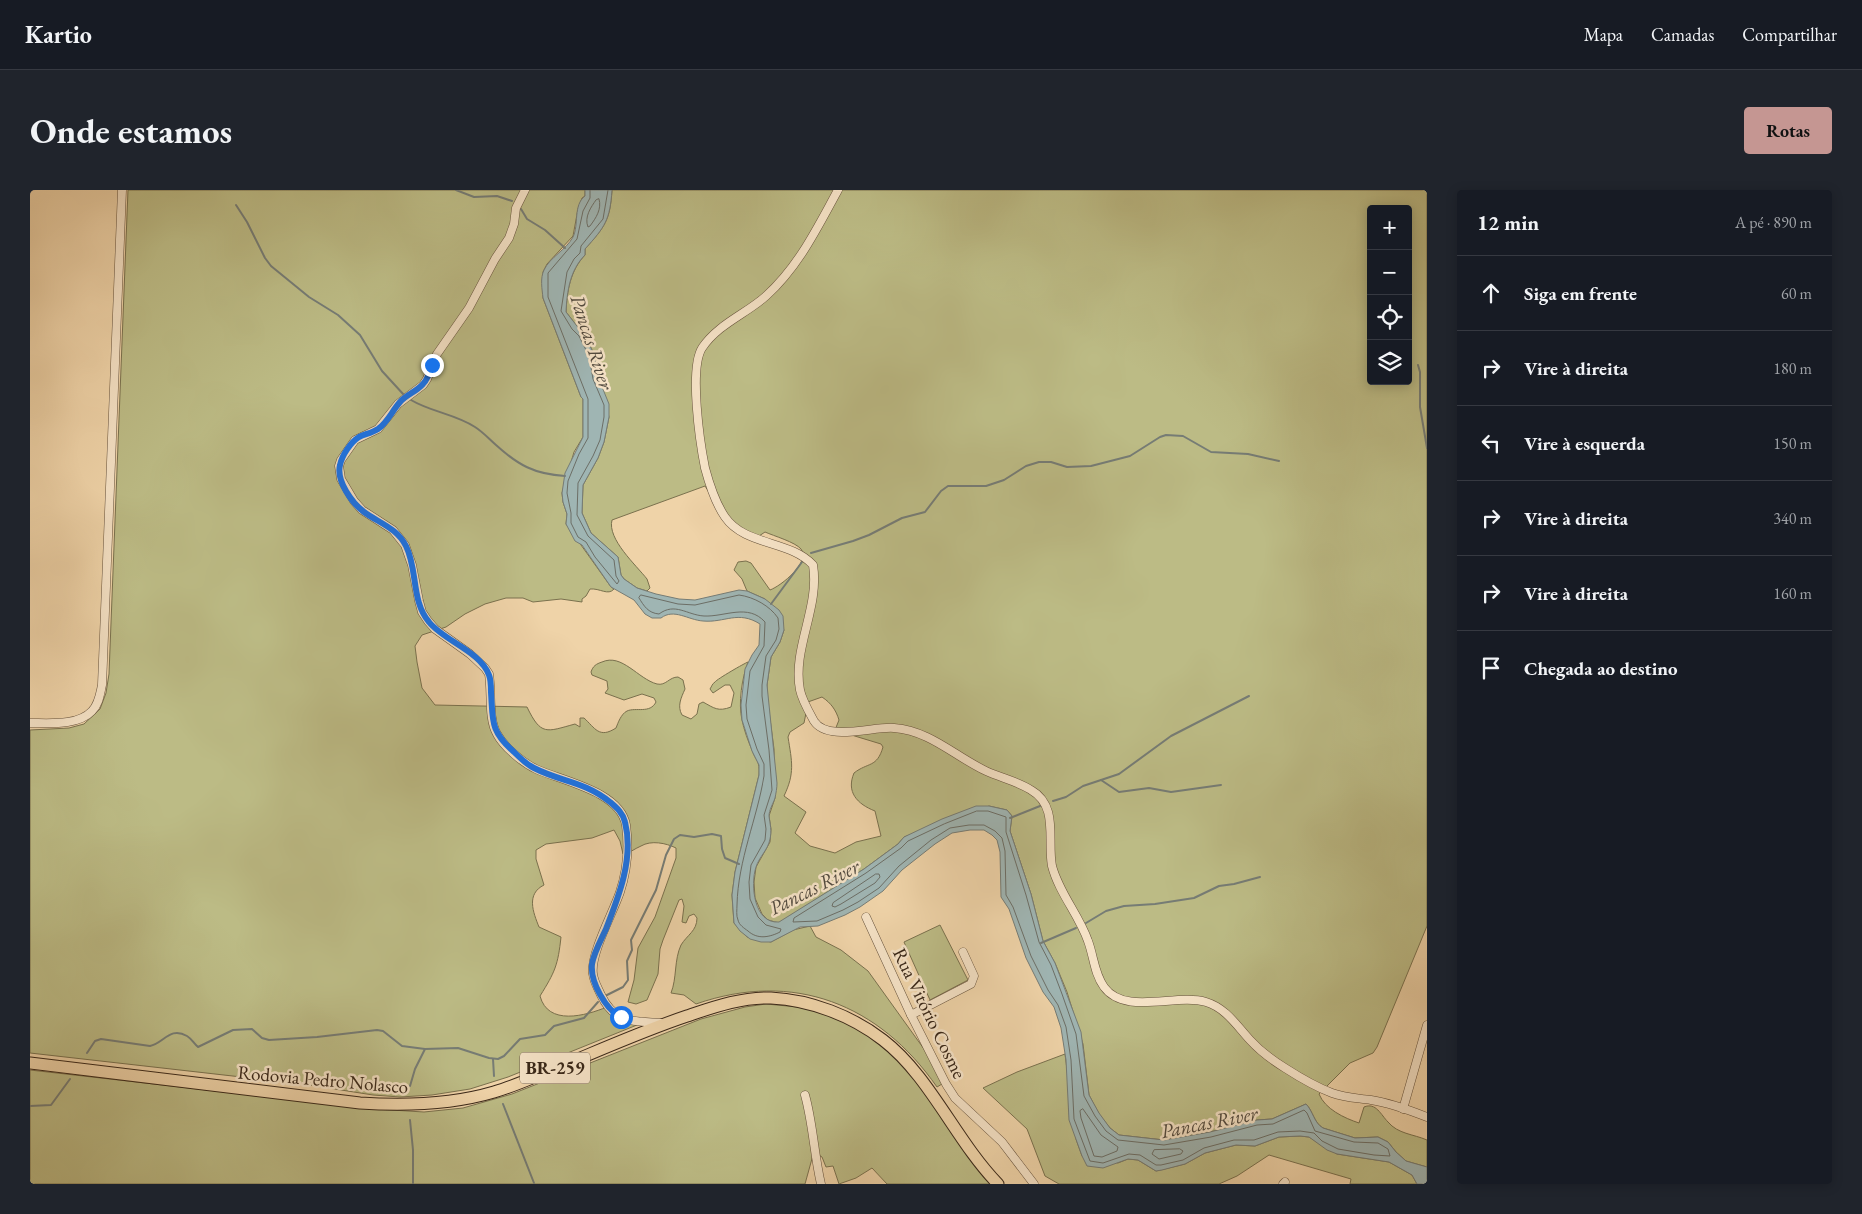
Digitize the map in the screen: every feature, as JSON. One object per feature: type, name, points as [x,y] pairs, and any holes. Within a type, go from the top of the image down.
[{"type":"highway","name":"Rodovia Pedro Nolasco","points":[[30,1063],[360,1103],[400,1106],[439,1104],[502,1090],[666,1023],[726,1004],[771,998],[807,1004],[851,1020],[885,1041],[922,1082],[974,1157],[998,1184]]},
{"type":"street","points":[[30,724],[72,722],[84,718],[93,711],[98,702],[102,685],[122,190]]},
{"type":"street","points":[[525,190],[516,208],[514,224],[509,238],[488,271],[469,308],[437,354],[427,379],[423,385],[398,404],[378,429],[355,440],[341,460],[339,472],[345,488],[362,510],[393,530],[406,545],[422,612],[428,621],[435,629],[470,654],[489,674],[494,725],[500,738],[520,758],[534,768],[586,786],[621,812],[626,831],[625,875],[595,955],[592,973],[594,982],[606,1004],[615,1015],[633,1020],[666,1023]]},
{"type":"street","points":[[838,190],[808,245],[786,277],[764,298],[733,318],[710,338],[701,350],[697,365],[695,390],[705,468],[725,518],[739,530],[754,538],[796,552],[814,564],[815,593],[800,655],[798,675],[800,693],[816,725],[824,729],[847,732],[892,727],[923,734],[985,771],[1018,783],[1043,798],[1048,809],[1052,866],[1088,941],[1095,971],[1104,988],[1114,997],[1128,1002],[1182,999],[1210,1003],[1226,1013],[1250,1041],[1272,1059],[1332,1093],[1352,1099],[1371,1100],[1427,1117]]},
{"type":"street","name":"Rua Vitório Cosme","points":[[866,917],[938,1070],[955,1098],[1002,1142],[1034,1184]]},
{"type":"street","points":[[911,1015],[971,984],[974,976],[963,952]]},
{"type":"street","points":[[1403,1109],[1427,1025]]},
{"type":"street","points":[[805,1095],[810,1112],[815,1160],[821,1184]]},
{"type":"shaded area","points":[[128,190],[585,190],[585,196],[582,198],[578,209],[573,236],[547,264],[543,272],[543,298],[583,399],[583,437],[574,452],[562,493],[567,514],[566,524],[614,589],[606,592],[590,589],[582,599],[582,602],[561,599],[533,602],[523,598],[506,598],[485,604],[465,614],[446,627],[422,635],[415,646],[422,688],[435,705],[527,707],[536,723],[545,729],[557,729],[575,724],[580,727],[580,718],[584,718],[598,731],[605,732],[616,728],[621,716],[625,712],[647,709],[656,702],[654,698],[642,694],[624,700],[605,693],[608,689],[607,681],[592,675],[591,672],[598,664],[609,660],[616,661],[657,684],[663,684],[672,678],[678,677],[683,680],[685,689],[680,702],[681,712],[682,715],[691,719],[697,714],[699,704],[703,702],[713,708],[731,707],[734,693],[730,685],[725,685],[713,693],[710,689],[717,680],[748,662],[741,691],[740,706],[746,735],[758,764],[759,775],[735,872],[732,895],[734,923],[747,937],[771,942],[793,930],[810,926],[816,937],[841,950],[868,971],[947,1081],[937,1087],[914,1058],[889,1034],[861,1015],[832,1002],[800,993],[767,991],[732,994],[696,1004],[684,995],[671,993],[681,945],[694,930],[697,922],[694,914],[689,916],[686,923],[682,922],[684,906],[682,899],[679,900],[663,940],[660,949],[658,974],[647,1000],[636,1004],[628,1002],[634,980],[638,948],[655,917],[676,858],[676,848],[663,844],[649,843],[623,854],[620,841],[614,830],[592,838],[546,844],[536,850],[536,859],[544,885],[535,893],[532,904],[533,909],[539,927],[561,937],[555,968],[540,996],[544,1005],[551,1012],[559,1015],[578,1015],[607,1007],[624,1020],[637,1025],[508,1077],[470,1089],[432,1095],[400,1097],[30,1053],[30,730],[69,728],[84,724],[100,709],[106,693],[109,674]]},
{"type":"shaded area","points":[[612,190],[1427,190],[1427,926],[1377,1047],[1373,1053],[1350,1063],[1319,1094],[1330,1108],[1347,1118],[1359,1123],[1364,1107],[1372,1106],[1396,1129],[1427,1140],[1427,1167],[1406,1161],[1388,1142],[1378,1137],[1355,1138],[1323,1128],[1306,1104],[1272,1119],[1257,1120],[1210,1132],[1164,1140],[1119,1135],[1110,1128],[1099,1114],[1089,1095],[1083,1044],[1067,992],[1043,941],[1031,894],[1010,831],[1012,816],[1007,810],[989,806],[904,837],[898,844],[864,869],[779,923],[768,920],[762,914],[755,898],[754,882],[756,867],[770,842],[769,816],[775,798],[774,749],[767,685],[771,657],[780,642],[784,630],[765,599],[747,591],[742,579],[734,570],[738,562],[746,561],[751,563],[770,590],[781,584],[793,573],[802,560],[803,554],[798,546],[765,532],[756,538],[727,520],[705,486],[612,520],[614,535],[618,543],[647,579],[650,588],[647,591],[637,588],[624,579],[621,575],[618,557],[591,533],[582,513],[583,485],[598,458],[604,442],[609,417],[594,354],[584,335],[566,312],[568,289],[573,275],[585,255],[585,249],[605,223],[610,209]],"holes":[[[822,697],[831,704],[839,720],[835,730],[881,744],[883,747],[881,754],[875,762],[854,773],[851,786],[852,792],[858,801],[875,811],[881,836],[856,842],[835,853],[810,846],[795,833],[806,812],[784,796],[790,781],[792,767],[788,737],[790,732],[804,723],[805,703]]]},
{"type":"shaded area","points":[[940,925],[968,980],[930,1000],[904,942]]},
{"type":"shaded area","points":[[766,1004],[809,1008],[851,1022],[891,1052],[921,1084],[994,1184],[887,1184],[872,1168],[856,1178],[839,1184],[833,1166],[826,1167],[822,1157],[817,1154],[813,1155],[805,1184],[30,1184],[30,1070],[375,1109],[424,1112],[463,1108],[512,1094],[701,1019],[745,1007]]},
{"type":"shaded area","points":[[1065,1054],[1076,1139],[1082,1156],[1118,1163],[1128,1159],[1138,1160],[1156,1171],[1185,1164],[1205,1153],[1236,1145],[1255,1146],[1279,1137],[1300,1136],[1309,1137],[1337,1154],[1389,1162],[1412,1175],[1417,1184],[1350,1184],[1351,1179],[1269,1155],[1237,1176],[1219,1184],[1059,1184],[1045,1176],[1027,1129],[983,1088],[1017,1072]]},
{"type":"water","points":[[585,190],[612,190],[610,209],[602,229],[585,249],[585,255],[573,274],[568,289],[566,312],[584,335],[594,354],[598,377],[609,404],[609,417],[604,442],[598,458],[583,485],[582,513],[591,533],[618,557],[621,575],[637,588],[679,599],[695,600],[739,590],[747,591],[765,599],[779,610],[783,616],[784,630],[780,642],[771,657],[767,685],[777,789],[769,814],[770,839],[759,860],[754,875],[756,902],[764,917],[771,921],[779,922],[864,869],[898,844],[904,837],[942,819],[976,806],[989,806],[1007,810],[1012,816],[1010,831],[1031,894],[1043,941],[1055,963],[1081,1032],[1089,1095],[1110,1128],[1119,1135],[1164,1140],[1210,1132],[1257,1120],[1272,1119],[1306,1104],[1323,1128],[1355,1138],[1378,1137],[1388,1142],[1406,1161],[1427,1167],[1427,1184],[1417,1184],[1412,1175],[1389,1162],[1337,1154],[1327,1150],[1309,1137],[1300,1136],[1279,1137],[1255,1146],[1236,1145],[1205,1153],[1185,1164],[1156,1171],[1138,1160],[1128,1159],[1103,1168],[1087,1166],[1069,1120],[1066,1060],[1061,1028],[1054,1007],[1043,992],[1026,958],[1009,909],[1001,897],[1000,852],[997,840],[984,830],[952,833],[902,870],[883,891],[845,915],[818,926],[800,927],[771,942],[750,939],[740,931],[734,923],[732,895],[735,872],[759,775],[759,765],[752,751],[742,720],[741,705],[745,669],[759,645],[760,624],[738,617],[703,621],[671,614],[661,618],[652,618],[645,614],[634,600],[611,587],[582,545],[575,541],[566,524],[567,514],[562,493],[565,473],[583,437],[583,399],[543,298],[542,280],[547,265],[573,237],[579,205],[585,196]]},
{"type":"waterway","points":[[456,190],[474,197],[497,196],[512,201]]},
{"type":"waterway","points":[[236,205],[271,266],[309,297],[338,315],[360,335],[382,371],[404,395]]},
{"type":"waterway","points":[[521,209],[527,219],[545,230],[565,248]]},
{"type":"waterway","points":[[1418,365],[1420,372],[1420,407],[1427,448]]},
{"type":"waterway","points":[[411,400],[475,427],[512,458],[535,471],[565,476]]},
{"type":"waterway","points":[[811,553],[853,541],[902,518],[925,512],[941,491],[948,486],[986,486],[1004,480],[1026,466],[1039,462],[1051,462],[1067,467],[1091,466],[1130,456],[1166,435],[1183,436],[1211,452],[1248,454],[1279,461]]},
{"type":"waterway","points":[[771,604],[802,562]]},
{"type":"waterway","points":[[1053,801],[1066,797],[1083,786],[1119,774],[1171,736],[1249,696]]},
{"type":"waterway","points":[[1101,780],[1119,792],[1149,788],[1171,792],[1221,785]]},
{"type":"waterway","points":[[1010,818],[1040,806]]},
{"type":"waterway","points":[[607,995],[623,987],[628,980],[627,961],[632,950],[631,940],[656,890],[666,855],[674,839],[680,835],[694,837],[712,834],[721,836],[725,858],[739,864]]},
{"type":"waterway","points":[[1086,923],[1106,911],[1124,906],[1155,904],[1194,898],[1219,886],[1260,877]]},
{"type":"waterway","points":[[1041,943],[1076,928]]},
{"type":"waterway","points":[[87,1053],[95,1041],[101,1039],[150,1046],[176,1033],[187,1036],[198,1047],[233,1030],[252,1029],[262,1038],[269,1040],[377,1030],[383,1031],[402,1046],[425,1049],[458,1048],[498,1059],[504,1056],[520,1039],[545,1035],[554,1026],[584,1018],[598,1002]]},
{"type":"waterway","points":[[410,1086],[415,1069],[425,1049]]},
{"type":"waterway","points":[[493,1059],[494,1076]]},
{"type":"waterway","points":[[30,1106],[51,1105],[70,1079]]},
{"type":"waterway","points":[[503,1104],[534,1183]]},
{"type":"waterway","points":[[410,1120],[413,1150],[413,1184]]},
{"type":"route","points":[[432,365],[423,385],[403,399],[378,429],[355,440],[350,446],[339,466],[341,479],[345,488],[362,510],[376,520],[386,524],[406,545],[422,612],[428,621],[435,629],[455,641],[479,661],[489,674],[494,725],[500,738],[534,768],[586,786],[621,812],[626,825],[625,875],[595,955],[592,973],[594,982],[609,1010],[621,1017]]},
{"type":"water label","name":"Pancas River","points":[[592,342]]},
{"type":"water label","name":"Pancas River","points":[[814,887]]},
{"type":"water label","name":"Pancas River","points":[[1209,1122]]}]
